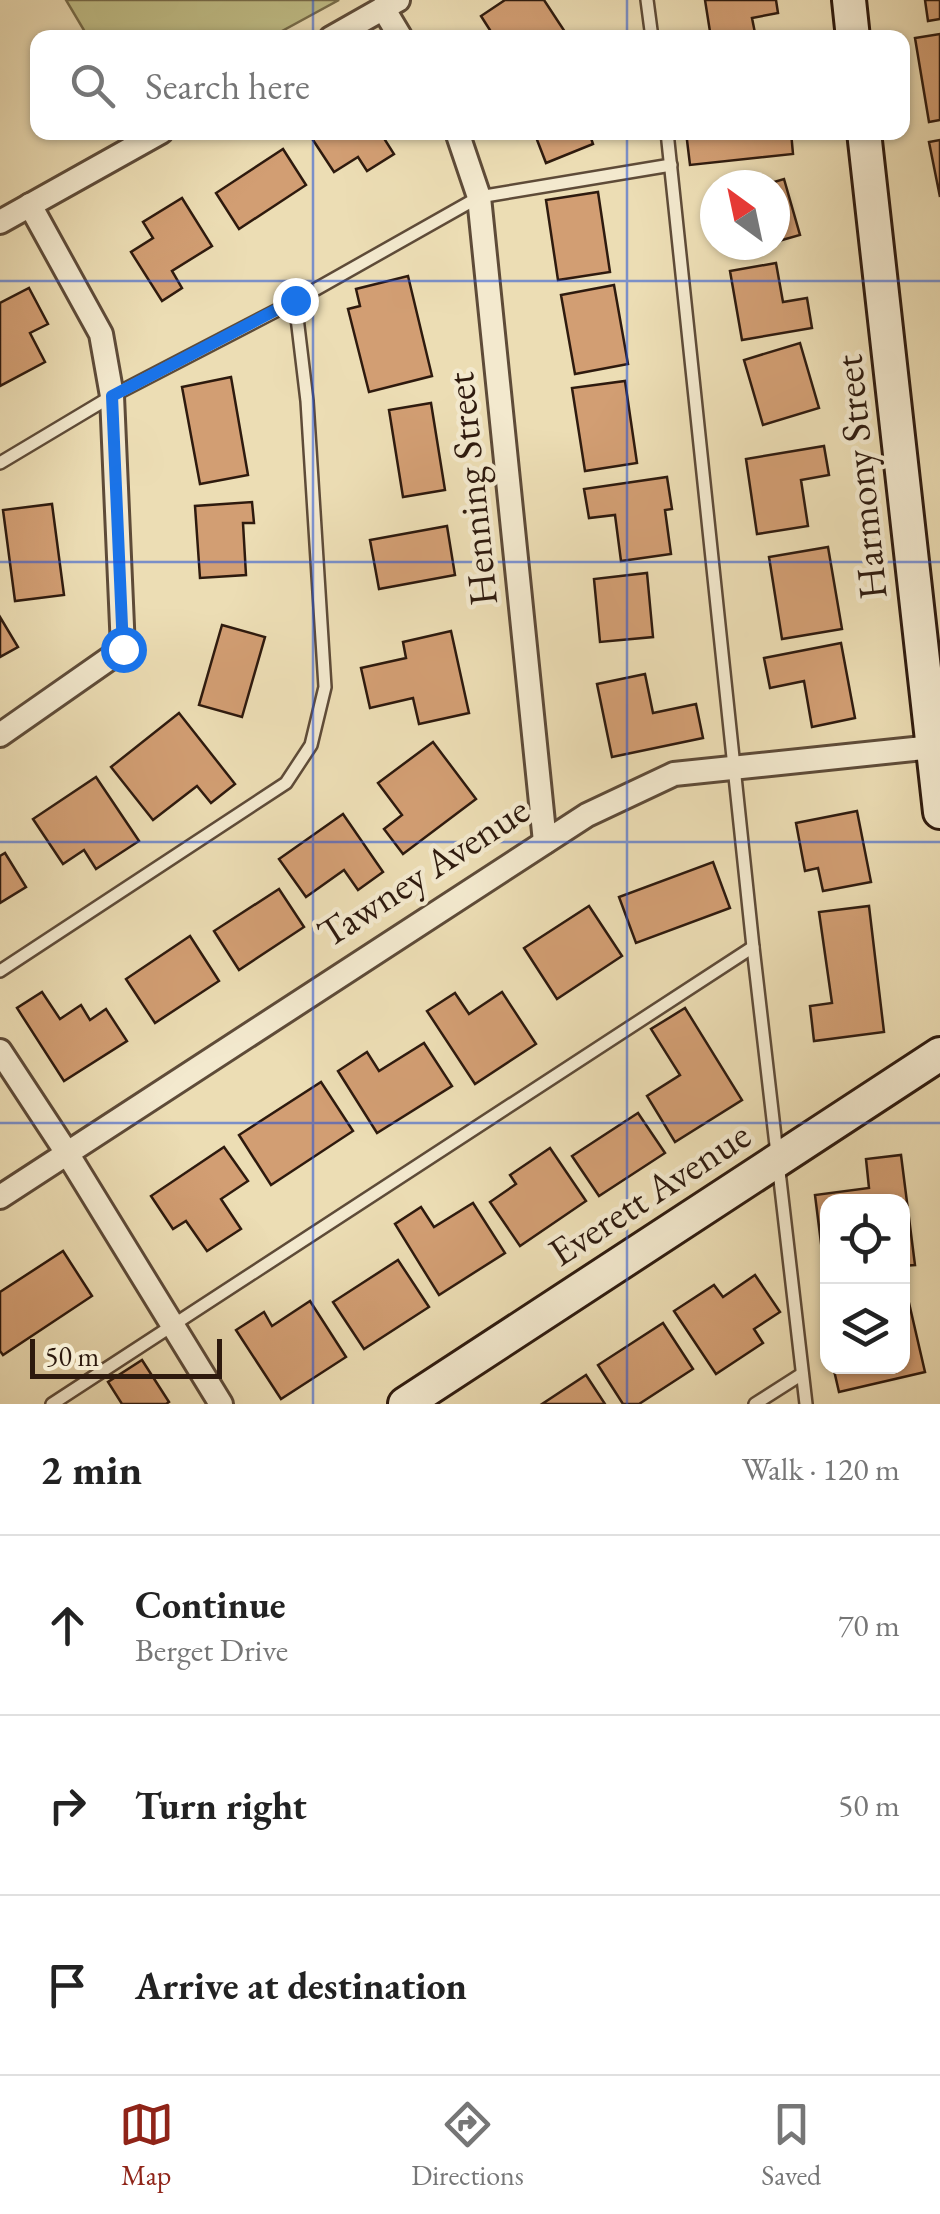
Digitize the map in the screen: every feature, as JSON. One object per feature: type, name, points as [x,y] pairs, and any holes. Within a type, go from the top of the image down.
[{"type":"street","points":[[849,0],[852,30]]},
{"type":"street","points":[[345,30],[391,4],[399,30]]},
{"type":"street","points":[[0,222],[147,140]]},
{"type":"street","name":"Henning Street","points":[[460,140],[480,197],[545,842]]},
{"type":"street","name":"Harmony Street","points":[[865,140],[936,746],[940,812]]},
{"type":"street","points":[[0,735],[123,649],[112,396],[101,334],[30,206]]},
{"type":"street","name":"Tawney Avenue","points":[[0,1197],[587,815],[674,774],[936,746]]},
{"type":"street","points":[[0,1050],[221,1404]]},
{"type":"street","name":"Everett Avenue","points":[[405,1404],[940,1054]]},
{"type":"lane","points":[[647,0],[651,30]]},
{"type":"lane","points":[[667,140],[806,1404]]},
{"type":"lane","points":[[0,463],[112,396],[480,197],[671,164]]},
{"type":"lane","points":[[0,970],[286,783],[311,745],[325,687],[307,401],[295,300]]},
{"type":"lane","points":[[52,1404],[753,947]]},
{"type":"lane","points":[[755,1404],[802,1374]]},
{"type":"shaded area","points":[[66,0],[339,0],[284,30],[84,30]]},
{"type":"building","points":[[505,0],[544,0],[564,30],[490,30],[481,16]]},
{"type":"building","points":[[705,0],[776,0],[778,13],[752,18],[754,30],[710,30]]},
{"type":"building","points":[[925,0],[940,0],[940,19],[928,21]]},
{"type":"building","points":[[940,34],[940,120],[929,122],[915,38]]},
{"type":"building","points":[[313,140],[385,140],[394,154],[367,171],[358,157],[334,172]]},
{"type":"building","points":[[537,140],[592,140],[593,144],[546,163]]},
{"type":"building","points":[[687,140],[792,140],[793,154],[690,165]]},
{"type":"building","points":[[940,140],[940,197],[929,142]]},
{"type":"building","points":[[283,149],[306,185],[239,229],[216,193]]},
{"type":"building","points":[[598,192],[610,272],[558,280],[546,200]]},
{"type":"building","points":[[182,198],[212,246],[172,271],[182,288],[162,301],[131,252],[153,238],[143,222]]},
{"type":"building","points":[[790,200],[800,235],[790,238]]},
{"type":"building","points":[[776,263],[783,302],[807,298],[812,328],[742,340],[730,271]]},
{"type":"building","points":[[408,276],[432,376],[369,392],[348,309],[360,306],[356,289]]},
{"type":"building","points":[[614,285],[628,364],[575,374],[561,295]]},
{"type":"building","points":[[29,288],[48,324],[30,333],[45,362],[0,386],[0,303]]},
{"type":"building","points":[[800,343],[819,408],[763,425],[744,360]]},
{"type":"building","points":[[231,377],[248,475],[200,484],[182,387]]},
{"type":"building","points":[[625,381],[637,463],[585,471],[572,388]]},
{"type":"building","points":[[431,403],[445,490],[403,497],[389,410]]},
{"type":"building","points":[[824,446],[829,475],[801,480],[808,526],[757,534],[746,459]]},
{"type":"building","points":[[667,477],[672,509],[665,510],[671,554],[621,561],[615,515],[589,518],[584,489]]},
{"type":"building","points":[[252,502],[254,523],[243,523],[246,575],[200,578],[195,506]]},
{"type":"building","points":[[52,504],[64,595],[15,601],[3,510]]},
{"type":"building","points":[[447,526],[455,575],[379,589],[370,540]]},
{"type":"building","points":[[828,547],[842,629],[782,639],[769,557]]},
{"type":"building","points":[[647,573],[653,637],[600,642],[594,579]]},
{"type":"building","points":[[0,617],[18,647],[0,657]]},
{"type":"building","points":[[222,625],[265,637],[242,717],[199,705]]},
{"type":"building","points":[[451,631],[469,713],[419,724],[413,698],[370,708],[361,668],[406,658],[403,642]]},
{"type":"building","points":[[841,643],[855,718],[812,727],[804,681],[770,688],[764,658]]},
{"type":"building","points":[[645,674],[653,713],[696,704],[703,738],[612,757],[597,684]]},
{"type":"building","points":[[179,713],[235,784],[211,803],[197,786],[153,820],[111,767]]},
{"type":"building","points":[[433,742],[476,799],[403,854],[384,829],[402,815],[378,783]]},
{"type":"building","points":[[96,777],[139,841],[96,869],[84,850],[63,864],[33,819]]},
{"type":"building","points":[[857,811],[871,882],[823,891],[818,868],[805,871],[796,823]]},
{"type":"building","points":[[343,814],[383,872],[358,890],[344,870],[306,897],[279,859]]},
{"type":"building","points":[[5,853],[26,887],[0,903],[0,856]]},
{"type":"building","points":[[713,862],[730,908],[636,943],[619,897]]},
{"type":"building","points":[[279,889],[304,927],[239,970],[214,931]]},
{"type":"building","points":[[589,906],[622,956],[557,999],[524,948]]},
{"type":"building","points":[[869,906],[884,1032],[814,1041],[810,1006],[832,1003],[819,912]]},
{"type":"building","points":[[190,936],[219,981],[155,1023],[126,979]]},
{"type":"building","points":[[42,992],[60,1019],[81,1005],[90,1020],[106,1009],[127,1041],[64,1081],[17,1008]]},
{"type":"building","points":[[502,992],[536,1044],[475,1084],[427,1011],[455,993],[469,1014]]},
{"type":"building","points":[[685,1008],[742,1100],[675,1142],[647,1096],[680,1075],[651,1029]]},
{"type":"building","points":[[424,1043],[452,1086],[377,1133],[338,1071],[367,1052],[379,1071]]},
{"type":"building","points":[[321,1082],[353,1131],[271,1185],[239,1135]]},
{"type":"building","points":[[638,1113],[665,1153],[599,1196],[572,1156]]},
{"type":"building","points":[[224,1147],[248,1181],[221,1199],[241,1229],[207,1251],[186,1221],[173,1229],[151,1196]]},
{"type":"building","points":[[550,1148],[586,1201],[520,1246],[490,1202],[516,1184],[510,1175]]},
{"type":"building","points":[[901,1155],[906,1194],[823,1194],[869,1188],[866,1159]]},
{"type":"building","points":[[820,1194],[820,1235],[815,1195]]},
{"type":"building","points":[[473,1203],[505,1253],[439,1295],[395,1224],[421,1207],[434,1227]]},
{"type":"building","points":[[910,1226],[915,1265],[910,1265]]},
{"type":"building","points":[[63,1251],[92,1296],[3,1355],[0,1292]]},
{"type":"building","points":[[398,1260],[429,1307],[364,1349],[333,1302]]},
{"type":"building","points":[[755,1275],[780,1312],[754,1329],[763,1343],[716,1374],[674,1311],[714,1285],[723,1297]]},
{"type":"building","points":[[310,1301],[346,1357],[281,1399],[236,1330],[264,1312],[272,1326]]},
{"type":"building","points":[[910,1307],[925,1372],[839,1392],[835,1374],[910,1374]]},
{"type":"building","points":[[663,1323],[693,1369],[639,1404],[623,1404],[598,1365]]},
{"type":"building","points":[[142,1360],[169,1402],[166,1404],[122,1404],[108,1382]]},
{"type":"building","points":[[586,1375],[605,1404],[542,1404]]},
{"type":"route","points":[[123,649],[112,396],[295,300]]}]
